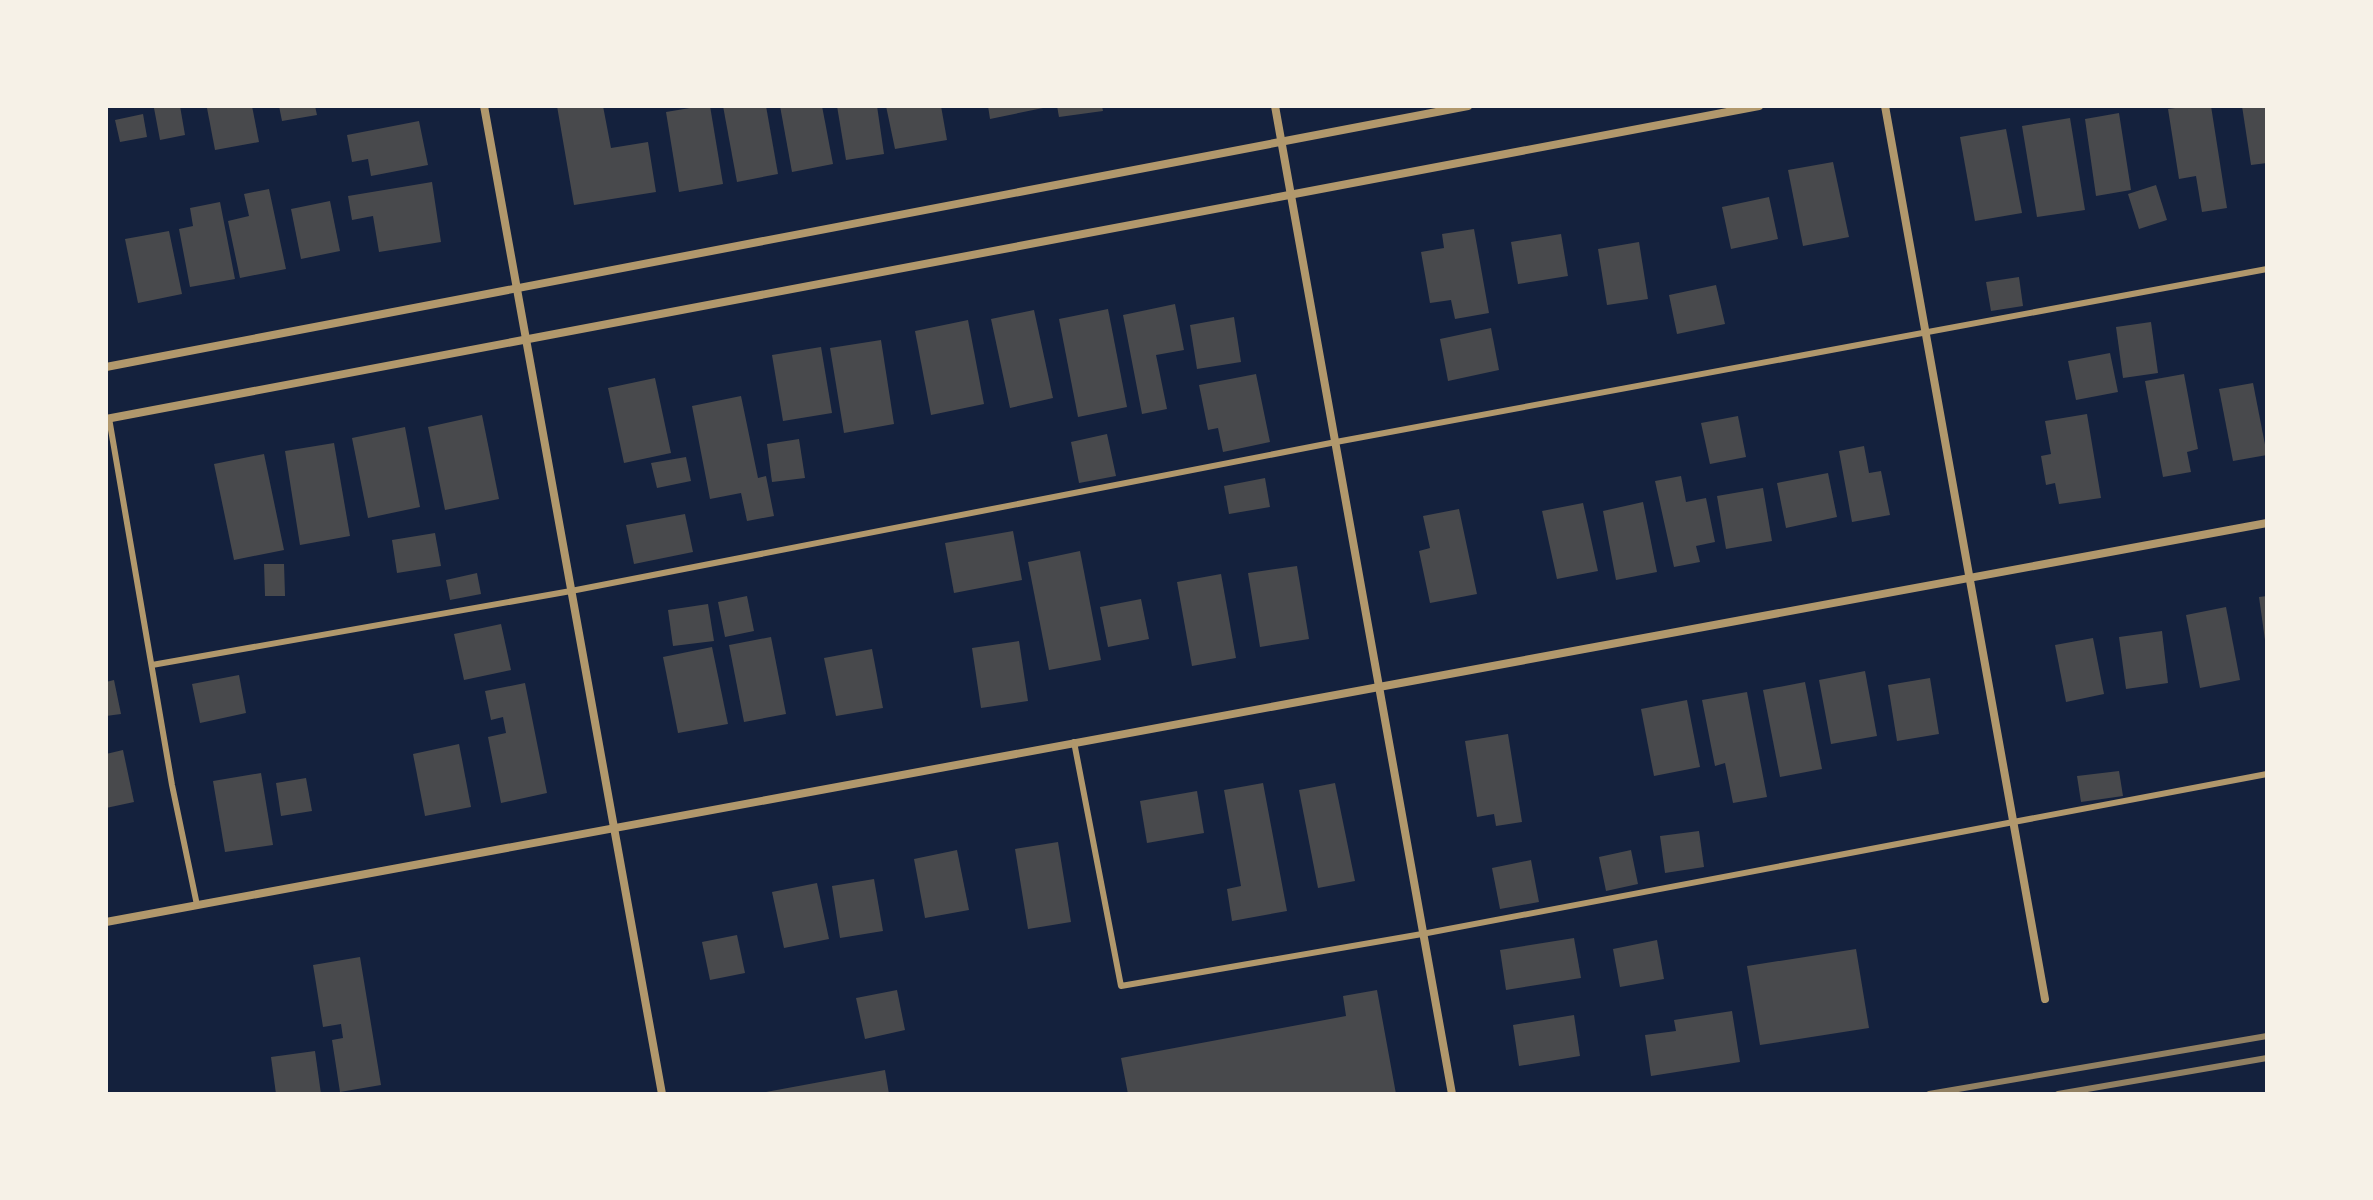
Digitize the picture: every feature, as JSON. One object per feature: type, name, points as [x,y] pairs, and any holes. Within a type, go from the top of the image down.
[{"type":"street","points":[[484,106],[662,1094]]},
{"type":"street","points":[[1275,106],[1452,1094]]},
{"type":"street","points":[[106,367],[1468,106]]},
{"type":"street","points":[[108,418],[1759,106]]},
{"type":"street","points":[[1885,106],[2045,999]]},
{"type":"street","points":[[106,922],[2267,523]]},
{"type":"lane","points":[[152,665],[571,591],[1336,442],[2267,269]]},
{"type":"lane","points":[[108,418],[172,785],[197,905]]},
{"type":"lane","points":[[1074,742],[1121,986],[1422,934],[2267,774]]},
{"type":"building","points":[[180,106],[185,135],[160,140],[154,108]]},
{"type":"building","points":[[252,106],[259,142],[215,150],[207,108]]},
{"type":"building","points":[[279,106],[315,106],[317,115],[282,121]]},
{"type":"building","points":[[557,106],[603,106],[611,148],[648,142],[656,192],[574,205]]},
{"type":"building","points":[[710,106],[723,184],[679,192],[666,112]]},
{"type":"building","points":[[723,106],[766,106],[778,174],[737,182]]},
{"type":"building","points":[[780,106],[822,106],[833,164],[792,172]]},
{"type":"building","points":[[837,106],[877,106],[884,154],[846,160]]},
{"type":"building","points":[[886,106],[941,106],[947,140],[895,149]]},
{"type":"building","points":[[988,106],[1048,106],[1048,107],[990,119]]},
{"type":"building","points":[[1057,106],[1102,106],[1103,111],[1059,117]]},
{"type":"building","points":[[2211,106],[2227,208],[2202,212],[2196,176],[2179,179],[2168,109]]},
{"type":"building","points":[[2242,106],[2267,106],[2267,163],[2251,165]]},
{"type":"building","points":[[2119,113],[2131,190],[2096,196],[2085,119]]},
{"type":"building","points":[[143,114],[147,137],[120,142],[115,120]]},
{"type":"building","points":[[2070,118],[2085,210],[2037,217],[2022,126]]},
{"type":"building","points":[[419,121],[428,165],[371,176],[368,159],[352,162],[347,135]]},
{"type":"building","points":[[2006,129],[2022,213],[1975,221],[1960,137]]},
{"type":"building","points":[[1833,162],[1849,237],[1803,246],[1788,170]]},
{"type":"building","points":[[432,182],[441,242],[379,252],[373,216],[352,220],[348,196]]},
{"type":"building","points":[[2156,185],[2167,220],[2139,229],[2128,194]]},
{"type":"building","points":[[269,189],[286,269],[240,278],[228,221],[249,216],[244,194]]},
{"type":"building","points":[[1769,197],[1778,239],[1731,249],[1722,207]]},
{"type":"building","points":[[330,201],[340,251],[301,259],[291,209]]},
{"type":"building","points":[[220,202],[235,279],[190,287],[179,229],[193,226],[190,208]]},
{"type":"building","points":[[1474,229],[1489,313],[1455,319],[1451,300],[1430,303],[1421,252],[1444,248],[1442,234]]},
{"type":"building","points":[[169,231],[182,294],[138,303],[125,239]]},
{"type":"building","points":[[1561,234],[1568,276],[1518,284],[1511,242]]},
{"type":"building","points":[[1639,242],[1648,299],[1607,305],[1598,249]]},
{"type":"building","points":[[2019,277],[2023,306],[1991,311],[1986,282]]},
{"type":"building","points":[[1716,285],[1725,324],[1677,334],[1669,295]]},
{"type":"building","points":[[1175,304],[1184,350],[1156,355],[1167,409],[1142,414],[1123,315]]},
{"type":"building","points":[[1108,309],[1127,407],[1078,417],[1059,319]]},
{"type":"building","points":[[1034,310],[1053,398],[1010,408],[991,319]]},
{"type":"building","points":[[1234,317],[1241,362],[1197,369],[1190,325]]},
{"type":"building","points":[[968,320],[984,404],[931,415],[915,331]]},
{"type":"building","points":[[2151,322],[2158,373],[2123,378],[2116,327]]},
{"type":"building","points":[[1491,328],[1499,370],[1448,381],[1440,339]]},
{"type":"building","points":[[881,340],[894,424],[844,433],[830,348]]},
{"type":"building","points":[[821,347],[832,413],[783,421],[772,355]]},
{"type":"building","points":[[2110,353],[2118,392],[2076,400],[2068,361]]},
{"type":"building","points":[[1256,374],[1270,442],[1223,452],[1218,428],[1208,430],[1199,385]]},
{"type":"building","points":[[2184,374],[2198,449],[2187,452],[2191,472],[2163,477],[2145,381]]},
{"type":"building","points":[[655,378],[671,453],[624,463],[608,388]]},
{"type":"building","points":[[2253,383],[2267,455],[2233,461],[2219,389]]},
{"type":"building","points":[[741,396],[758,478],[766,476],[774,516],[747,521],[741,493],[710,499],[692,406]]},
{"type":"building","points":[[2087,414],[2101,498],[2059,504],[2055,483],[2046,485],[2041,456],[2051,454],[2045,421]]},
{"type":"building","points":[[482,415],[499,499],[445,510],[428,427]]},
{"type":"building","points":[[1738,416],[1746,457],[1710,464],[1701,423]]},
{"type":"building","points":[[405,427],[420,507],[368,518],[352,438]]},
{"type":"building","points":[[1107,434],[1116,476],[1079,483],[1071,442]]},
{"type":"building","points":[[799,439],[805,478],[772,482],[767,444]]},
{"type":"building","points":[[334,443],[350,536],[300,545],[285,451]]},
{"type":"building","points":[[1864,446],[1869,473],[1881,471],[1890,515],[1852,522],[1839,451]]},
{"type":"building","points":[[264,454],[284,550],[234,560],[214,464]]},
{"type":"building","points":[[686,457],[691,481],[657,488],[651,463]]},
{"type":"building","points":[[1828,473],[1837,517],[1786,528],[1777,483]]},
{"type":"building","points":[[1681,476],[1686,502],[1706,498],[1715,542],[1696,546],[1700,562],[1674,567],[1655,481]]},
{"type":"building","points":[[1265,478],[1270,507],[1229,514],[1224,486]]},
{"type":"building","points":[[1763,488],[1772,541],[1726,549],[1717,496]]},
{"type":"building","points":[[1643,502],[1657,572],[1616,580],[1603,511]]},
{"type":"building","points":[[1583,503],[1598,571],[1557,579],[1542,511]]},
{"type":"building","points":[[1459,509],[1477,594],[1430,603],[1419,551],[1430,548],[1423,516]]},
{"type":"building","points":[[685,514],[693,552],[634,564],[626,525]]},
{"type":"building","points":[[1013,531],[1022,580],[954,593],[945,543]]},
{"type":"building","points":[[435,533],[441,566],[397,573],[392,540]]},
{"type":"building","points":[[1080,551],[1101,660],[1049,670],[1028,562]]},
{"type":"building","points":[[264,564],[284,564],[285,596],[265,596]]},
{"type":"building","points":[[1297,566],[1309,639],[1260,647],[1248,573]]},
{"type":"building","points":[[477,573],[481,594],[450,600],[446,580]]},
{"type":"building","points":[[1221,574],[1236,658],[1192,666],[1177,582]]},
{"type":"building","points":[[747,596],[754,631],[725,637],[718,602]]},
{"type":"building","points":[[2267,596],[2267,640],[2265,640],[2259,597]]},
{"type":"building","points":[[1141,599],[1149,639],[1108,647],[1100,607]]},
{"type":"building","points":[[708,604],[714,641],[673,646],[668,610]]},
{"type":"building","points":[[2226,607],[2240,680],[2200,688],[2186,615]]},
{"type":"building","points":[[501,624],[511,670],[464,680],[454,634]]},
{"type":"building","points":[[2162,631],[2168,683],[2126,689],[2119,637]]},
{"type":"building","points":[[771,637],[786,714],[744,722],[729,645]]},
{"type":"building","points":[[2093,638],[2104,694],[2066,702],[2055,645]]},
{"type":"building","points":[[1019,641],[1028,701],[981,708],[972,648]]},
{"type":"building","points":[[712,647],[728,724],[678,733],[663,657]]},
{"type":"building","points":[[872,649],[883,708],[836,716],[824,658]]},
{"type":"building","points":[[1865,671],[1877,736],[1831,744],[1819,680]]},
{"type":"building","points":[[239,675],[246,713],[200,723],[192,684]]},
{"type":"building","points":[[1930,678],[1939,734],[1897,741],[1888,685]]},
{"type":"building","points":[[114,680],[121,714],[106,716],[106,682]]},
{"type":"building","points":[[1805,682],[1822,769],[1780,777],[1763,690]]},
{"type":"building","points":[[525,683],[547,793],[501,803],[488,737],[506,733],[503,717],[491,720],[485,691]]},
{"type":"building","points":[[1747,692],[1767,797],[1733,803],[1725,763],[1715,766],[1702,700]]},
{"type":"building","points":[[1687,700],[1700,767],[1654,776],[1641,709]]},
{"type":"building","points":[[1508,734],[1522,822],[1496,826],[1494,814],[1477,817],[1465,741]]},
{"type":"building","points":[[459,744],[471,807],[425,816],[413,754]]},
{"type":"building","points":[[123,750],[134,802],[106,808],[106,754]]},
{"type":"building","points":[[2119,771],[2123,796],[2081,802],[2077,776]]},
{"type":"building","points":[[261,773],[273,845],[225,852],[213,781]]},
{"type":"building","points":[[306,778],[312,811],[281,816],[276,783]]},
{"type":"building","points":[[1263,783],[1287,911],[1232,921],[1227,889],[1241,886],[1224,790]]},
{"type":"building","points":[[1335,783],[1355,881],[1318,888],[1299,790]]},
{"type":"building","points":[[1197,791],[1204,833],[1147,843],[1140,801]]},
{"type":"building","points":[[1699,831],[1704,867],[1665,873],[1660,836]]},
{"type":"building","points":[[1058,842],[1071,922],[1028,929],[1015,849]]},
{"type":"building","points":[[957,850],[969,910],[925,918],[914,859]]},
{"type":"building","points":[[1631,850],[1638,884],[1606,891],[1599,857]]},
{"type":"building","points":[[1531,860],[1539,902],[1500,909],[1492,868]]},
{"type":"building","points":[[874,879],[883,931],[840,938],[832,886]]},
{"type":"building","points":[[817,883],[829,939],[784,948],[772,892]]},
{"type":"building","points":[[737,935],[745,973],[710,980],[702,942]]},
{"type":"building","points":[[1574,938],[1581,978],[1506,990],[1500,950]]},
{"type":"building","points":[[1657,940],[1664,979],[1620,987],[1613,949]]},
{"type":"building","points":[[1856,949],[1869,1028],[1760,1045],[1747,966]]},
{"type":"building","points":[[360,957],[381,1085],[340,1092],[332,1040],[343,1038],[341,1024],[323,1027],[313,965]]},
{"type":"building","points":[[897,990],[905,1030],[865,1039],[856,998]]},
{"type":"building","points":[[1377,990],[1396,1094],[1128,1094],[1121,1058],[1346,1016],[1343,996]]},
{"type":"building","points":[[1732,1011],[1740,1062],[1651,1076],[1645,1035],[1676,1031],[1674,1020]]},
{"type":"building","points":[[1574,1015],[1580,1056],[1519,1066],[1513,1025]]},
{"type":"building","points":[[315,1051],[321,1094],[276,1094],[271,1057]]},
{"type":"building","points":[[885,1070],[889,1094],[766,1094],[766,1092]]},
{"type":"railway","points":[[1929,1094],[2267,1036]]},
{"type":"railway","points":[[2058,1094],[2267,1058]]}]
